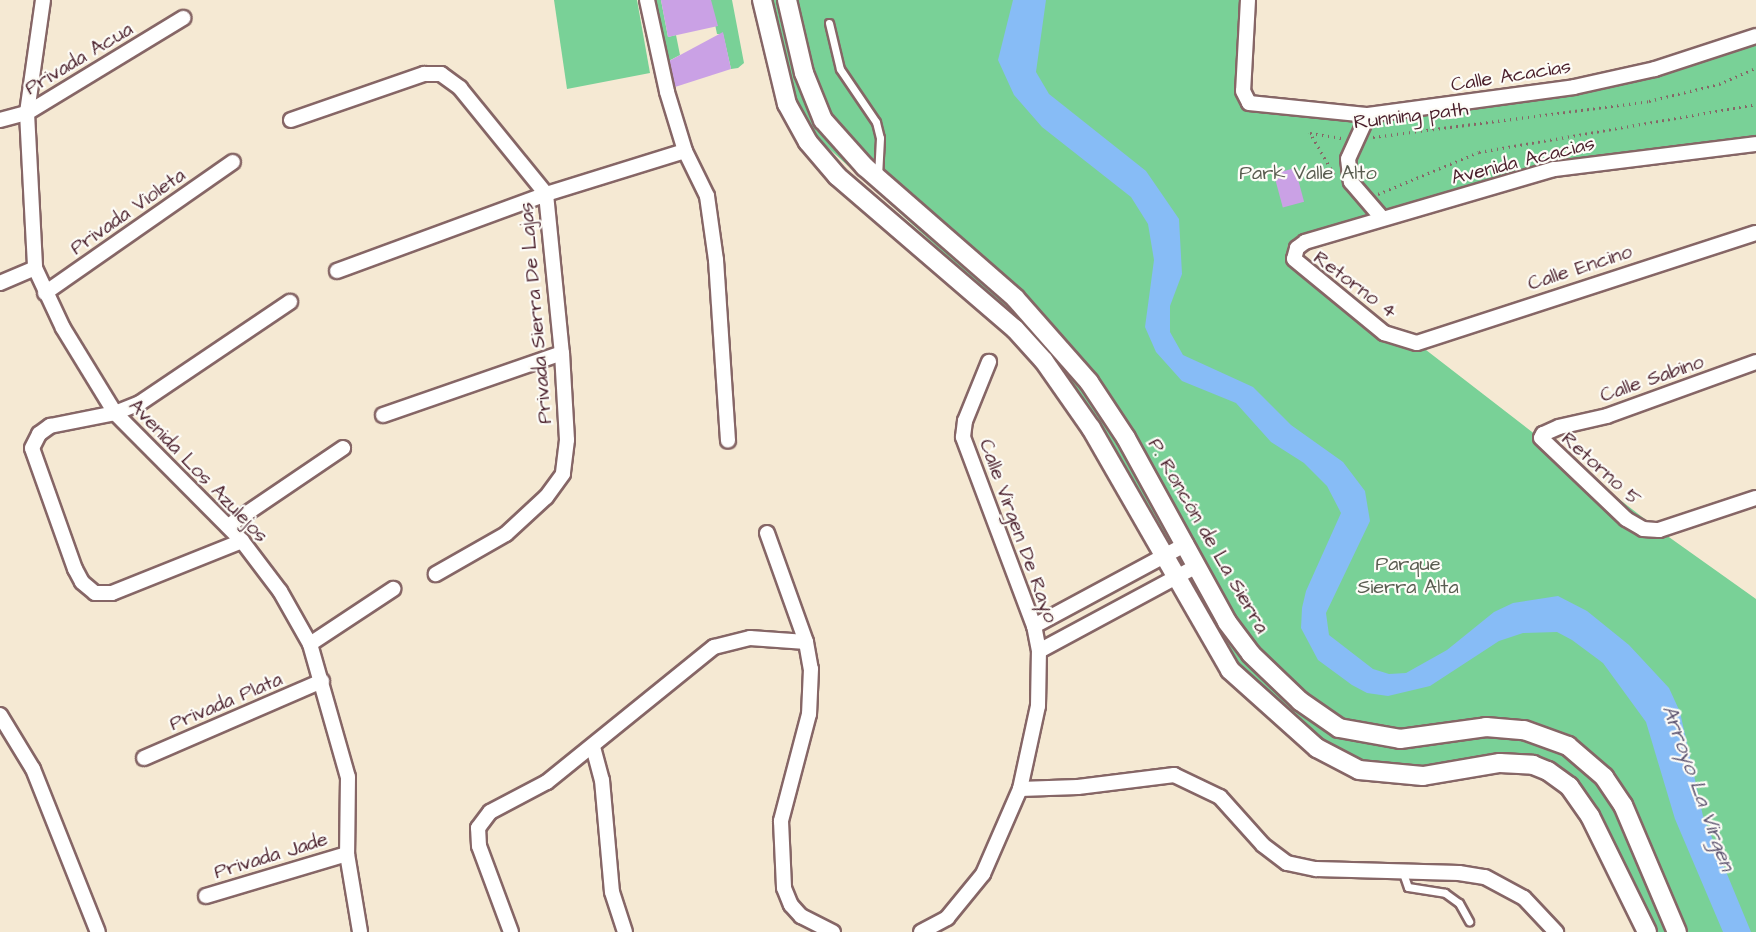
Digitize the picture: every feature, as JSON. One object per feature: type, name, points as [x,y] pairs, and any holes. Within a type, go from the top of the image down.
[{"type":"street","name":"Avenida Los Azulejos","points":[[43,0],[27,113],[36,267],[45,293],[115,413],[242,541],[280,591],[310,645],[348,777],[347,854],[360,932]]},
{"type":"street","points":[[647,0],[667,92],[686,151],[707,196],[712,225],[728,441]]},
{"type":"street","points":[[762,0],[787,104],[799,128],[837,176],[1015,330],[1044,361],[1091,428],[1174,577],[1230,670],[1317,748],[1339,762],[1359,770],[1403,776],[1520,764],[1533,765],[1560,778],[1590,816],[1647,932]]},
{"type":"street","name":"P. Roncón de La Sierra","points":[[787,0],[804,73],[823,120],[877,177],[1015,298],[1064,351],[1110,412],[1186,544],[1227,622],[1251,654],[1300,701],[1340,728],[1400,739],[1486,727],[1524,730],[1556,739],[1583,758],[1604,777],[1623,805],[1677,932]]},
{"type":"street","name":"Calle Acacias","points":[[1248,0],[1243,91],[1249,103],[1265,107],[1368,114],[1574,87],[1655,69],[1750,38]]},
{"type":"street","name":"Privada Acua","points":[[0,120],[27,113],[183,18]]},
{"type":"street","points":[[1750,38],[1756,49]]},
{"type":"street","name":"Privada Sierra De Lajas","points":[[291,120],[424,74],[441,74],[460,88],[546,194],[562,353],[567,440],[563,474],[546,497],[506,534],[436,574]]},
{"type":"street","points":[[1368,114],[1354,140],[1348,159],[1352,182],[1364,200],[1383,218]]},
{"type":"street","name":"Avenida Acacias","points":[[1305,242],[1554,169],[1756,144]]},
{"type":"street","points":[[337,271],[546,194],[686,151]]},
{"type":"street","name":"Privada Violeta","points":[[45,293],[233,162]]},
{"type":"street","points":[[892,224],[909,204]]},
{"type":"street","name":"Calle Encino","points":[[1417,343],[1756,233]]},
{"type":"street","name":"Retorno 4","points":[[1305,242],[1295,253],[1296,264],[1384,333],[1417,343]]},
{"type":"street","points":[[0,284],[36,267]]},
{"type":"street","points":[[242,541],[112,593],[95,593],[82,582],[33,448],[39,434],[50,426],[115,413],[140,403],[187,374],[290,302]]},
{"type":"street","points":[[383,415],[562,353]]},
{"type":"street","name":"Calle Virgen De Rayo","points":[[921,932],[947,918],[983,874],[1020,789],[1038,706],[1039,651],[1034,626],[963,437],[968,413],[989,362]]},
{"type":"street","name":"Calle Sabino","points":[[1559,428],[1607,416],[1756,362]]},
{"type":"street","name":"Retorno 5","points":[[1559,428],[1543,434],[1542,442],[1626,519],[1643,530],[1659,530],[1756,498]]},
{"type":"street","points":[[228,526],[343,448]]},
{"type":"street","points":[[767,533],[806,642],[811,669],[809,714],[781,821],[781,866],[790,905],[820,928],[833,932]]},
{"type":"street","points":[[1034,626],[1186,544]]},
{"type":"street","points":[[1039,651],[1197,566]]},
{"type":"street","points":[[310,645],[393,590]]},
{"type":"street","points":[[511,932],[479,846],[478,828],[490,812],[547,782],[593,747],[649,697],[714,647],[750,638],[806,642]]},
{"type":"street","name":"Privada Plata","points":[[144,758],[322,681]]},
{"type":"street","points":[[0,715],[33,770],[98,932]]},
{"type":"street","points":[[593,747],[602,780],[612,892],[625,932]]},
{"type":"street","points":[[1020,789],[1077,787],[1174,775],[1220,797],[1263,845],[1287,864],[1316,869],[1402,870],[1485,877],[1524,898],[1556,932]]},
{"type":"street","name":"Privada Jade","points":[[206,896],[347,854]]},
{"type":"lane","points":[[828,23],[840,69],[876,122],[880,138],[877,177]]},
{"type":"lane","points":[[1402,870],[1408,886],[1444,893],[1459,903],[1469,921]]},
{"type":"path","name":"Running path","points":[[1339,182],[1310,133],[1354,140],[1648,101],[1719,84],[1756,68]]},
{"type":"path","points":[[1364,200],[1479,152],[1756,105]]},
{"type":"green space","points":[[554,0],[637,0],[650,73],[567,89]]},
{"type":"green space","points":[[649,0],[661,0],[668,37],[676,35],[680,55],[663,64]]},
{"type":"green space","points":[[710,0],[732,0],[744,63],[738,68],[731,69],[723,34],[717,34]]},
{"type":"green space","name":"Parque Sierra Alta","points":[[752,0],[1251,0],[1243,91],[1265,107],[1368,114],[1574,87],[1756,36],[1756,139],[1554,169],[1288,245],[1286,264],[1417,343],[1659,530],[1756,599],[1756,932],[1647,932],[1578,797],[1520,764],[1403,776],[1339,762],[1230,670],[1186,573],[1034,335],[780,104]]},
{"type":"water","points":[[1013,0],[1046,0],[1036,72],[1049,94],[1146,171],[1179,219],[1182,274],[1170,306],[1170,332],[1183,355],[1253,387],[1291,425],[1343,462],[1365,491],[1370,521],[1326,613],[1329,635],[1373,669],[1389,674],[1406,673],[1447,650],[1494,612],[1513,603],[1558,596],[1587,611],[1629,645],[1669,688],[1680,712],[1703,816],[1751,932],[1723,932],[1675,819],[1646,722],[1603,663],[1572,640],[1557,632],[1523,633],[1499,641],[1430,686],[1388,696],[1367,693],[1318,660],[1301,628],[1302,608],[1306,591],[1341,513],[1327,486],[1304,463],[1271,442],[1236,403],[1182,381],[1156,352],[1145,327],[1154,260],[1148,224],[1131,197],[1042,127],[1014,95],[998,60]]},
{"type":"building","points":[[661,0],[711,0],[718,26],[668,37]]},
{"type":"building","points":[[723,32],[731,69],[675,87],[669,61]]},
{"type":"building","points":[[1295,168],[1304,202],[1283,208],[1274,174]]},
{"type":"park label","name":"Park Valle Alto","points":[[1308,173]]},
{"type":"water label","name":"Arroyo La Virgen","points":[[1698,788]]}]
